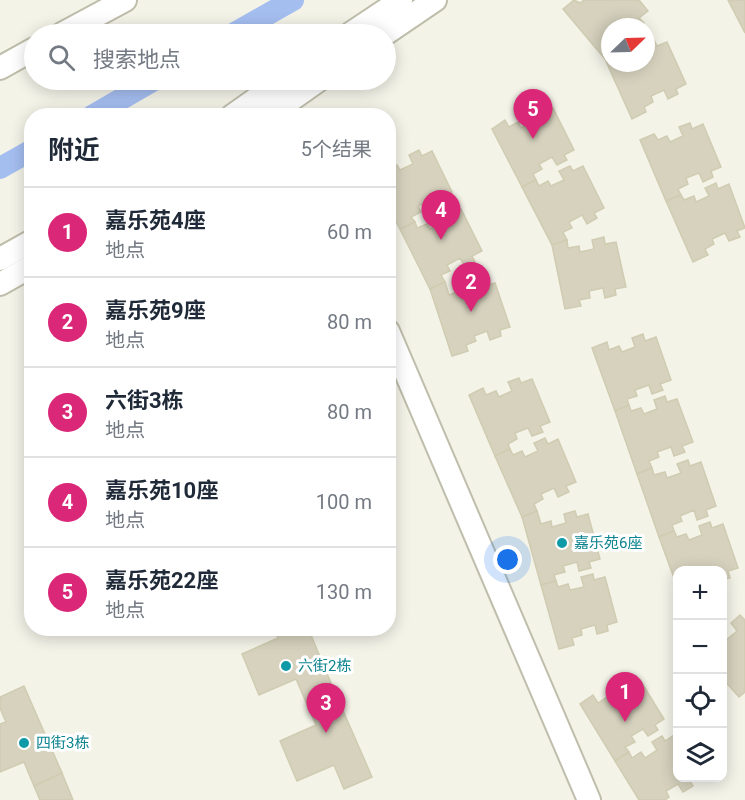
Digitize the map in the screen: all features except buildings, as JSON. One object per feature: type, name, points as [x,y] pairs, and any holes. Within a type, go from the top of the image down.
[{"type":"street","points":[[81,24],[125,0]]},
{"type":"street","points":[[365,24],[401,0]]},
{"type":"street","points":[[396,27],[435,0]]},
{"type":"street","points":[[0,68],[24,55]]},
{"type":"street","points":[[252,108],[288,94]]},
{"type":"street","points":[[275,108],[288,94]]},
{"type":"street","points":[[0,259],[24,246]]},
{"type":"street","points":[[0,284],[24,270]]},
{"type":"street","points":[[396,350],[589,800]]},
{"type":"waterway","points":[[251,24],[293,0]]},
{"type":"waterway","points":[[106,108],[137,90]]},
{"type":"waterway","points":[[0,168],[24,154]]},
{"type":"place","name":"嘉乐苑22座","points":[[533,139]]},
{"type":"place","name":"嘉乐苑10座","points":[[441,240]]},
{"type":"place","name":"嘉乐苑9座","points":[[471,312]]},
{"type":"place","name":"嘉乐苑6座","points":[[562,543]]},
{"type":"place","name":"六街2栋","points":[[286,666]]},
{"type":"place","name":"嘉乐苑4座","points":[[625,722]]},
{"type":"place","name":"六街3栋","points":[[326,733]]},
{"type":"place","name":"四街3栋","points":[[24,743]]}]
